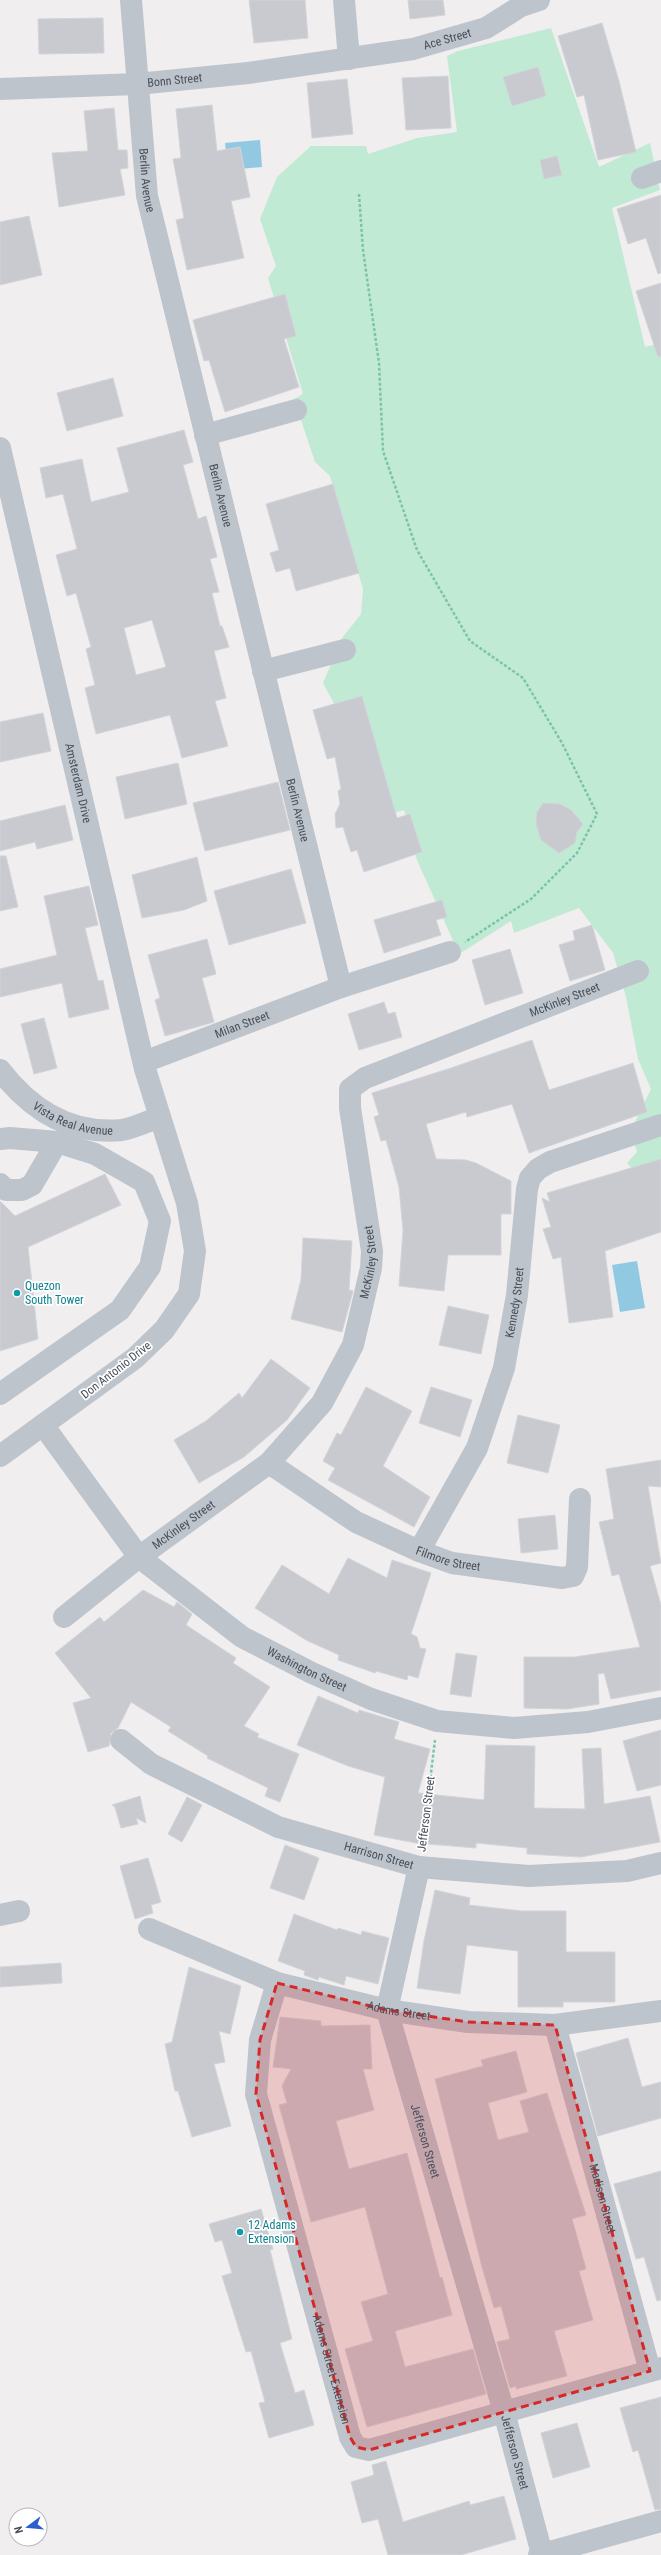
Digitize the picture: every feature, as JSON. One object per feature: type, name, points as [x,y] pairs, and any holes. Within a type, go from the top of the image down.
[{"type":"street","name":"Berlin Avenue","points":[[131,0],[146,196],[341,987]]},
{"type":"street","points":[[344,0],[349,59]]},
{"type":"street","name":"Ace Street","points":[[349,59],[413,49],[486,28],[527,2]]},
{"type":"street","name":"Bonn Street","points":[[0,90],[137,84],[248,73],[349,59]]},
{"type":"street","points":[[205,435],[296,410]]},
{"type":"street","name":"Amsterdam Drive","points":[[0,448],[144,1062],[160,1117]]},
{"type":"street","points":[[263,671],[345,650]]},
{"type":"street","name":"Milan Street","points":[[144,1062],[341,987],[450,952]]},
{"type":"street","name":"McKinley Street","points":[[64,1617],[139,1557],[269,1463],[322,1403],[353,1345],[371,1268],[372,1251],[350,1108],[350,1089],[365,1078],[638,971]]},
{"type":"street","name":"Vista Real Avenue","points":[[0,1070],[42,1113],[76,1127],[122,1130],[160,1117]]},
{"type":"street","name":"Don Antonio Drive","points":[[0,1456],[135,1358],[164,1330],[189,1294],[195,1251],[187,1203],[160,1117]]},
{"type":"street","name":"Kennedy Street","points":[[419,1551],[477,1448],[504,1368],[517,1295],[522,1227],[530,1178],[538,1169],[550,1162],[661,1125]]},
{"type":"street","points":[[0,1139],[10,1138],[57,1142],[95,1154],[144,1182],[160,1221],[150,1266],[120,1310],[0,1394]]},
{"type":"street","points":[[0,1184],[6,1190],[22,1190],[32,1185],[57,1142]]},
{"type":"street","name":"Washington Street","points":[[43,1425],[139,1557],[242,1637],[371,1699],[437,1721],[514,1728],[588,1722],[661,1708]]},
{"type":"street","name":"Filmore Street","points":[[269,1463],[356,1522],[419,1551],[452,1563],[562,1578],[573,1576],[577,1567],[580,1499]]},
{"type":"street","name":"Harrison Street","points":[[121,1740],[151,1764],[278,1827],[419,1867],[529,1876],[627,1871],[661,1863]]},
{"type":"street","name":"Jefferson Street","points":[[419,1867],[387,2010],[504,2412],[541,2555]]},
{"type":"street","name":"Adams Street","points":[[149,1929],[277,1983],[387,2010],[468,2022],[556,2026],[661,2011]]},
{"type":"street","name":"Adams Street Extension","points":[[277,1983],[260,2040],[256,2094],[350,2437],[356,2447],[370,2450],[656,2369]]},
{"type":"street","name":"Madison Street","points":[[556,2026],[656,2369]]},
{"type":"street","points":[[541,2555],[661,2521]]},
{"type":"path","points":[[360,194],[363,250],[380,363],[383,451],[417,550],[470,640],[523,678],[562,743],[597,814],[577,853],[531,899],[450,952]]},
{"type":"path","name":"Jefferson Street","points":[[419,1867],[437,1721]]},
{"type":"highlighted area","points":[[277,1983],[387,2010],[468,2022],[555,2025],[650,2371],[369,2450],[356,2447],[350,2437],[256,2094],[260,2040]]},
{"type":"green space","points":[[551,28],[599,167],[650,143],[660,190],[612,208],[645,347],[661,343],[661,1191],[648,1185],[627,1163],[637,1152],[631,1130],[651,1089],[638,1059],[626,997],[613,953],[579,908],[514,933],[511,921],[459,954],[417,860],[404,810],[382,816],[359,750],[323,683],[342,638],[361,614],[363,589],[330,476],[315,462],[294,399],[303,394],[268,278],[276,266],[260,219],[277,177],[311,146],[366,146],[368,154],[417,138],[457,132],[447,56],[458,51]]},
{"type":"water","points":[[260,140],[262,167],[228,170],[225,143]]},
{"type":"water","points":[[637,1261],[645,1308],[620,1312],[612,1265]]},
{"type":"building","points":[[249,0],[305,0],[308,38],[254,43]]},
{"type":"building","points":[[408,0],[443,0],[445,15],[410,19]]},
{"type":"building","points":[[103,18],[104,53],[39,54],[38,19]]},
{"type":"building","points":[[602,23],[619,81],[636,152],[598,160],[584,95],[577,97],[558,36]]},
{"type":"building","points":[[538,67],[546,96],[512,106],[503,77]]},
{"type":"building","points":[[448,76],[451,128],[406,130],[402,78]]},
{"type":"building","points":[[347,79],[353,134],[312,138],[307,83]]},
{"type":"building","points":[[212,105],[217,151],[240,147],[250,197],[231,201],[244,258],[187,270],[176,220],[184,218],[173,159],[181,158],[176,109]]},
{"type":"building","points":[[114,108],[118,150],[127,150],[128,168],[120,169],[125,195],[59,207],[52,153],[88,151],[84,111]]},
{"type":"building","points":[[557,156],[562,175],[544,179],[540,160]]},
{"type":"building","points":[[661,195],[661,273],[658,274],[646,238],[628,244],[617,209]]},
{"type":"building","points":[[29,216],[42,275],[0,285],[0,222]]},
{"type":"building","points":[[661,283],[661,356],[658,357],[636,291]]},
{"type":"building","points":[[285,294],[296,336],[284,339],[299,387],[225,412],[209,360],[204,361],[193,320]]},
{"type":"building","points":[[113,378],[123,416],[67,431],[57,393]]},
{"type":"building","points":[[184,430],[193,462],[183,465],[198,519],[206,516],[217,557],[210,559],[219,592],[212,593],[220,626],[222,626],[229,647],[214,651],[226,698],[215,701],[228,746],[182,758],[170,715],[96,734],[85,688],[95,685],[86,649],[91,647],[76,593],[67,596],[56,555],[77,549],[63,494],[46,498],[40,468],[82,459],[91,502],[129,492],[117,448]],"holes":[[[152,620],[166,667],[136,675],[124,628]]]},
{"type":"building","points":[[333,484],[359,573],[296,591],[290,568],[276,572],[270,553],[279,550],[266,504]]},
{"type":"building","points":[[362,696],[397,818],[410,814],[422,852],[364,872],[357,850],[351,852],[343,827],[336,828],[335,814],[340,804],[338,791],[341,789],[335,757],[327,759],[313,710]]},
{"type":"building","points":[[43,713],[51,751],[0,762],[0,722]]},
{"type":"building","points":[[178,763],[187,804],[125,819],[116,777]]},
{"type":"building","points":[[278,782],[290,830],[205,851],[193,803]]},
{"type":"building","points":[[543,803],[560,804],[571,810],[583,824],[577,832],[575,843],[559,853],[541,840],[536,824],[537,812]]},
{"type":"building","points":[[65,805],[73,840],[37,849],[35,842],[0,851],[0,821]]},
{"type":"building","points":[[0,856],[6,856],[18,907],[0,911]]},
{"type":"building","points":[[197,857],[207,901],[184,910],[142,918],[132,875]]},
{"type":"building","points":[[291,869],[306,923],[229,945],[214,891]]},
{"type":"building","points":[[89,886],[98,925],[85,928],[98,981],[103,980],[109,1009],[69,1018],[62,983],[0,997],[0,969],[57,955],[44,896]]},
{"type":"building","points":[[442,900],[447,917],[436,920],[441,935],[384,953],[374,920]]},
{"type":"building","points":[[592,925],[605,970],[570,981],[559,945],[575,940],[573,931]]},
{"type":"building","points":[[207,939],[216,974],[202,978],[214,1022],[165,1036],[155,1000],[160,998],[148,955]]},
{"type":"building","points":[[510,949],[523,993],[485,1005],[472,960]]},
{"type":"building","points":[[384,1002],[388,1014],[395,1012],[402,1037],[359,1050],[348,1014]]},
{"type":"building","points":[[44,1018],[57,1068],[34,1074],[21,1024]]},
{"type":"building","points":[[532,1040],[549,1090],[633,1063],[647,1112],[529,1153],[512,1104],[467,1117],[466,1112],[426,1124],[436,1159],[466,1160],[476,1163],[511,1181],[511,1214],[501,1214],[501,1255],[448,1255],[444,1291],[399,1286],[403,1230],[399,1187],[386,1140],[381,1141],[374,1117],[379,1115],[372,1093]]},
{"type":"building","points":[[661,1159],[661,1232],[605,1251],[613,1317],[569,1323],[561,1257],[553,1259],[543,1229],[551,1227],[542,1198],[550,1202],[547,1193]]},
{"type":"building","name":"Quezon South Tower","points":[[105,1174],[121,1205],[28,1247],[38,1339],[0,1351],[0,1201],[15,1216]]},
{"type":"building","points":[[303,1238],[352,1241],[349,1290],[353,1291],[342,1332],[291,1319],[301,1280]]},
{"type":"building","points":[[448,1306],[489,1315],[481,1354],[439,1345]]},
{"type":"building","points":[[271,1359],[310,1388],[287,1420],[244,1457],[199,1483],[174,1440],[206,1421],[239,1393],[242,1398]]},
{"type":"building","points":[[366,1387],[412,1411],[383,1466],[430,1497],[414,1527],[328,1480],[335,1468],[323,1461],[337,1433],[341,1435]]},
{"type":"building","points":[[431,1387],[472,1400],[460,1437],[419,1423]]},
{"type":"building","points":[[518,1415],[560,1425],[548,1473],[507,1463]]},
{"type":"building","points":[[661,1460],[661,1487],[648,1486],[661,1563],[650,1566],[661,1605],[661,1690],[611,1699],[604,1673],[598,1674],[599,1704],[567,1709],[524,1708],[524,1657],[575,1657],[640,1647],[619,1574],[612,1576],[599,1522],[614,1519],[606,1469]]},
{"type":"building","points":[[555,1515],[558,1549],[521,1553],[518,1519]]},
{"type":"building","points":[[348,1558],[387,1578],[392,1560],[431,1573],[411,1634],[417,1637],[420,1648],[426,1649],[418,1678],[408,1675],[407,1680],[376,1671],[375,1673],[338,1660],[339,1655],[306,1640],[255,1608],[282,1565],[329,1594]]},
{"type":"building","points":[[143,1590],[174,1607],[177,1602],[192,1614],[186,1625],[236,1658],[233,1663],[270,1687],[244,1726],[259,1734],[257,1737],[299,1754],[280,1802],[265,1796],[268,1788],[207,1758],[208,1756],[168,1731],[171,1727],[131,1702],[118,1728],[111,1733],[109,1746],[88,1752],[73,1703],[91,1698],[55,1653],[100,1617],[104,1622]]},
{"type":"building","points":[[456,1653],[477,1656],[471,1697],[450,1694]]},
{"type":"building","points":[[318,1696],[358,1713],[359,1710],[399,1722],[394,1739],[430,1749],[418,1793],[484,1800],[486,1745],[535,1746],[534,1808],[585,1809],[582,1749],[601,1748],[604,1804],[650,1796],[660,1842],[581,1857],[527,1854],[527,1848],[476,1843],[476,1848],[416,1843],[374,1835],[385,1777],[348,1766],[297,1745]]},
{"type":"building","points":[[661,1730],[661,1785],[637,1791],[623,1741]]},
{"type":"building","points":[[140,1796],[146,1823],[136,1818],[138,1824],[121,1828],[115,1807],[112,1805]]},
{"type":"building","points":[[187,1797],[202,1805],[182,1842],[168,1834]]},
{"type":"building","points":[[285,1845],[319,1858],[304,1900],[270,1888]]},
{"type":"building","points":[[148,1858],[161,1902],[151,1905],[153,1913],[135,1919],[120,1866]]},
{"type":"building","points":[[435,1890],[470,1898],[469,1905],[522,1911],[566,1911],[566,1952],[615,1952],[615,2002],[563,2002],[563,2007],[518,2007],[518,1951],[467,1945],[460,1994],[417,1988],[424,1941]]},
{"type":"building","points":[[294,1914],[337,1930],[338,1928],[361,1935],[362,1931],[389,1938],[378,1984],[346,1976],[344,1985],[319,1977],[318,1980],[304,1975],[305,1971],[278,1961]]},
{"type":"building","points":[[61,1963],[62,1983],[0,1987],[0,1967]]},
{"type":"building","points":[[189,1967],[241,1986],[230,2034],[219,2031],[225,2062],[214,2064],[231,2126],[192,2137],[178,2091],[175,2091],[165,2044],[172,2042]]},
{"type":"building","points":[[280,2017],[321,2021],[321,2026],[370,2025],[372,2069],[363,2069],[374,2110],[336,2121],[349,2169],[407,2153],[440,2278],[442,2277],[452,2315],[395,2331],[405,2367],[473,2349],[486,2394],[367,2427],[345,2349],[373,2341],[361,2302],[388,2294],[365,2207],[311,2222],[279,2105],[287,2103],[282,2086],[291,2069],[273,2067]]},
{"type":"building","points":[[628,2038],[642,2087],[661,2082],[661,2118],[598,2136],[576,2053]]},
{"type":"building","points":[[516,2051],[527,2092],[488,2103],[498,2140],[529,2132],[520,2101],[547,2093],[586,2215],[572,2219],[586,2269],[579,2271],[593,2320],[554,2331],[567,2376],[516,2389],[516,2386],[510,2388],[497,2342],[510,2339],[501,2306],[494,2308],[482,2267],[435,2079],[483,2066],[481,2060]]},
{"type":"building","points":[[661,2171],[661,2300],[657,2301],[644,2257],[636,2259],[614,2184]]},
{"type":"building","points":[[261,2209],[273,2249],[270,2250],[292,2339],[280,2343],[295,2393],[304,2390],[314,2425],[269,2438],[259,2403],[265,2402],[251,2351],[246,2352],[222,2276],[232,2273],[222,2240],[215,2242],[209,2224]]},
{"type":"building","points":[[661,2397],[661,2509],[655,2510],[638,2450],[633,2452],[620,2408]]},
{"type":"building","points":[[577,2423],[590,2467],[553,2478],[541,2433]]},
{"type":"building","points":[[386,2461],[403,2522],[469,2501],[470,2505],[504,2496],[516,2539],[461,2555],[388,2555],[378,2519],[362,2523],[351,2482],[374,2475],[372,2465]]},
{"type":"place","name":"Quezon South Tower","points":[[17,1293]]},
{"type":"place","name":"12 Adams Extension","points":[[240,2232]]}]
